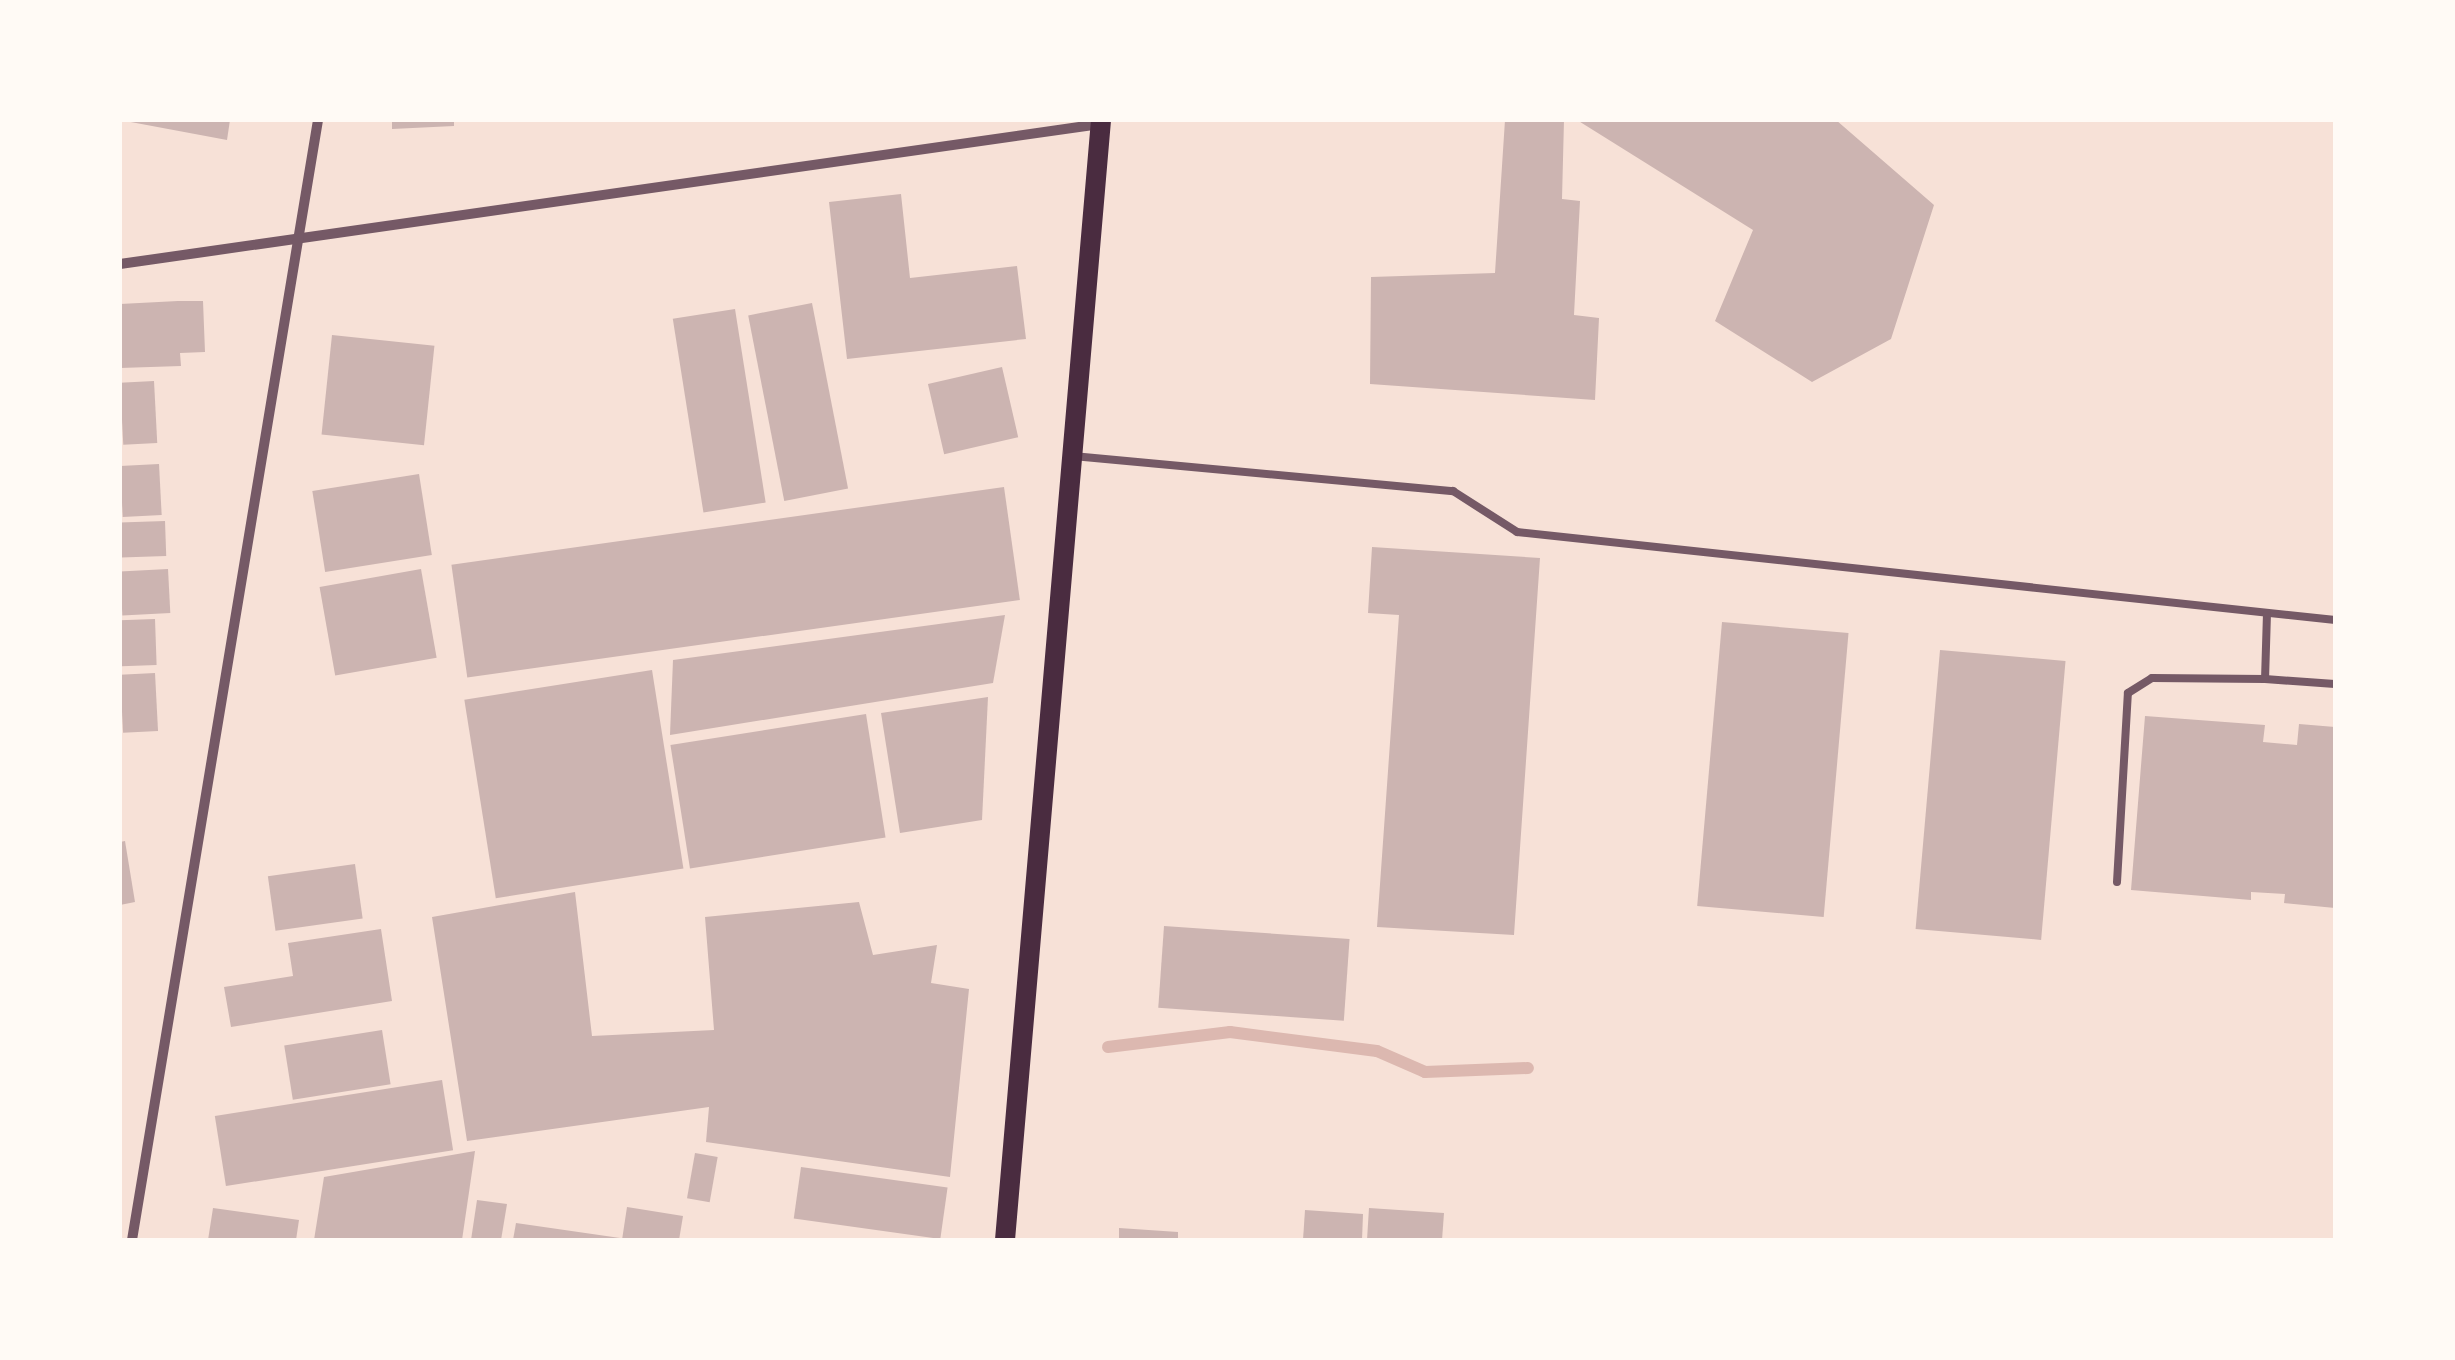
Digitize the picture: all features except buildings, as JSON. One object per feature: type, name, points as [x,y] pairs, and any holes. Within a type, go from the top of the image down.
[{"type":"main road","points":[[1006,1240],[1101,122]]},
{"type":"street","points":[[132,1240],[318,120]]},
{"type":"street","points":[[120,264],[298,234],[1101,122]]},
{"type":"lane","points":[[1073,456],[1453,491],[1517,532],[2335,620]]},
{"type":"lane","points":[[2265,679],[2267,612]]},
{"type":"lane","points":[[2117,882],[2128,693],[2152,678],[2335,684]]},
{"type":"waterway","points":[[1108,1047],[1230,1032],[1377,1051],[1425,1072],[1528,1068]]}]
